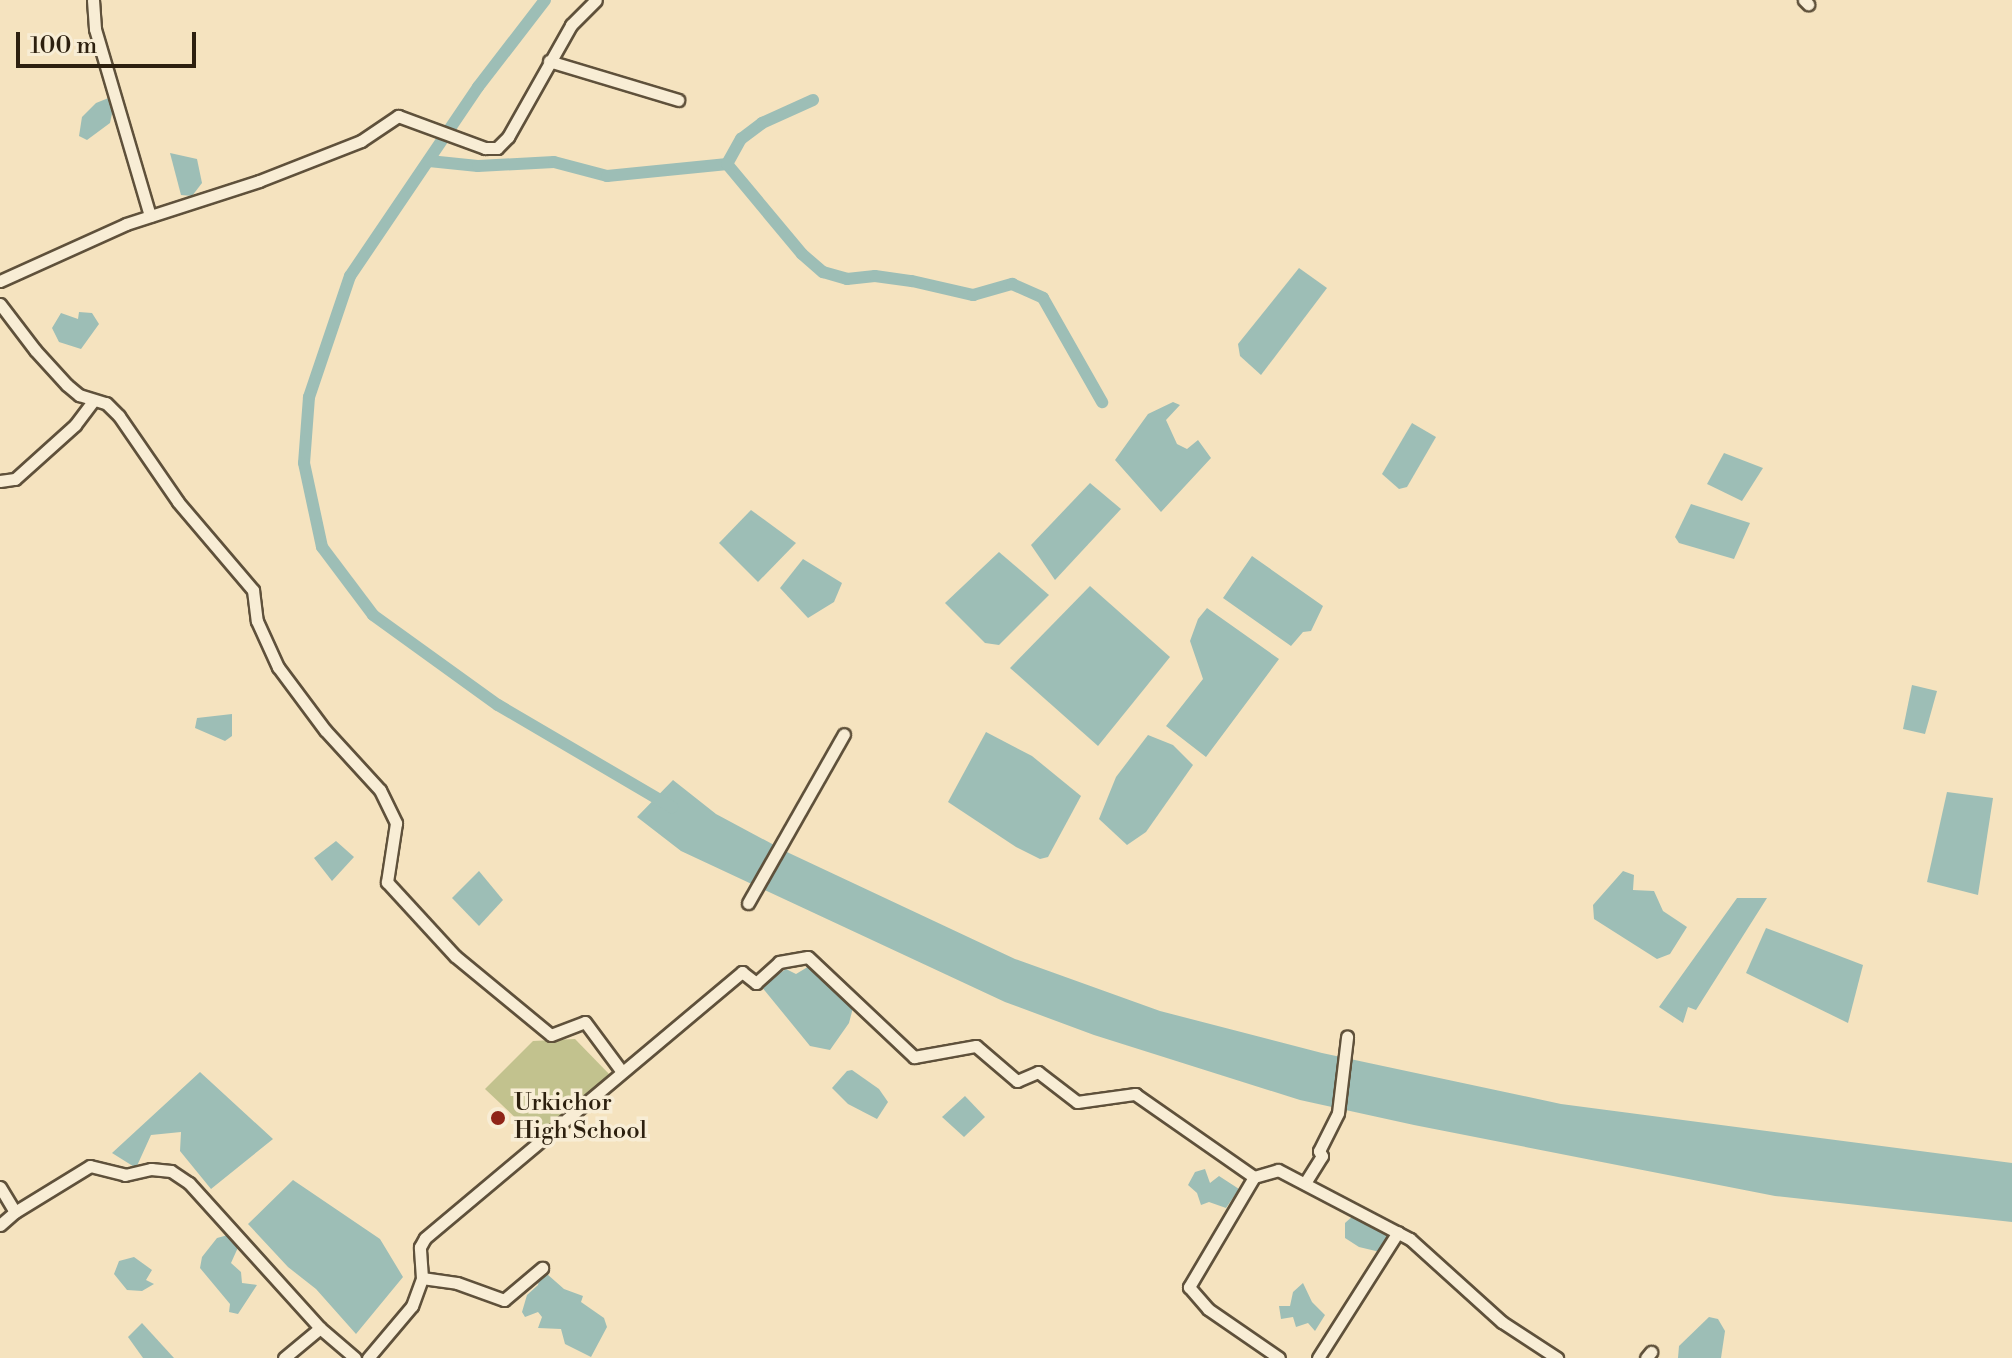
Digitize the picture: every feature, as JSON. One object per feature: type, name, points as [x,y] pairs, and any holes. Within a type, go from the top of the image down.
[{"type":"street","points":[[93,0],[95,29],[150,216]]},
{"type":"street","points":[[0,281],[79,242],[259,181],[361,141],[398,116],[412,118],[485,148],[502,146],[571,25],[596,0]]},
{"type":"street","points":[[549,61],[678,100]]},
{"type":"street","points":[[0,304],[55,373],[79,395],[106,403],[119,416],[178,502],[253,590],[257,621],[278,667],[325,730],[380,790],[396,823],[387,882],[455,956],[551,1035],[585,1022],[622,1072]]},
{"type":"street","points":[[0,481],[15,479],[75,425],[94,400]]},
{"type":"street","points":[[748,903],[784,834],[831,762],[844,734]]},
{"type":"street","points":[[368,1358],[405,1316],[422,1278],[420,1247],[425,1238],[742,972],[756,983],[779,962],[808,957],[914,1057],[976,1046],[1017,1081],[1038,1072],[1077,1102],[1135,1094],[1254,1177]]},
{"type":"street","points":[[1305,1183],[1322,1156],[1319,1151],[1338,1113],[1347,1037]]},
{"type":"street","points":[[0,1225],[15,1212],[90,1166],[125,1175],[151,1169],[171,1171],[189,1183],[250,1246],[320,1328],[355,1358]]},
{"type":"street","points":[[1279,1358],[1208,1309],[1189,1287],[1254,1177],[1278,1170],[1398,1232],[1502,1322],[1557,1358]]},
{"type":"street","points":[[0,1187],[15,1212]]},
{"type":"street","points":[[1318,1358],[1398,1232]]},
{"type":"street","points":[[422,1278],[457,1283],[504,1300],[542,1268]]},
{"type":"street","points":[[284,1358],[320,1328]]},
{"type":"green space","points":[[575,1039],[611,1076],[537,1138],[485,1089],[533,1041]]},
{"type":"water","points":[[111,97],[114,104],[110,123],[87,140],[79,136],[82,117],[96,103]]},
{"type":"water","points":[[170,153],[197,159],[202,183],[192,196],[181,195]]},
{"type":"water","points":[[1299,268],[1327,288],[1261,375],[1240,356],[1238,344]]},
{"type":"water","points":[[79,312],[92,313],[99,324],[81,349],[59,342],[52,328],[61,313],[78,319]]},
{"type":"water","points":[[1173,402],[1180,405],[1166,420],[1177,444],[1187,449],[1198,440],[1211,458],[1161,512],[1115,460],[1148,414]]},
{"type":"water","points":[[1412,423],[1436,437],[1407,487],[1399,489],[1382,474]]},
{"type":"water","points":[[1724,453],[1763,468],[1742,501],[1707,484]]},
{"type":"water","points":[[1090,483],[1121,509],[1055,580],[1031,545]]},
{"type":"water","points":[[1691,504],[1750,523],[1734,559],[1679,543],[1675,537]]},
{"type":"water","points":[[751,510],[796,543],[758,582],[719,543]]},
{"type":"water","points":[[999,552],[1049,595],[999,645],[985,643],[945,603]]},
{"type":"water","points":[[1252,556],[1323,606],[1311,631],[1303,632],[1291,646],[1223,598]]},
{"type":"water","points":[[803,559],[842,583],[834,602],[808,618],[780,588]]},
{"type":"water","points":[[1090,586],[1170,657],[1098,746],[1010,668]]},
{"type":"water","points":[[1207,608],[1279,659],[1206,757],[1166,726],[1203,679],[1190,641],[1198,619]]},
{"type":"water","points":[[1912,685],[1937,691],[1925,734],[1903,729]]},
{"type":"water","points":[[232,714],[232,736],[225,741],[195,728],[197,718]]},
{"type":"water","points":[[986,732],[1032,756],[1081,796],[1048,857],[1040,859],[1016,847],[948,802]]},
{"type":"water","points":[[1148,735],[1173,745],[1193,765],[1146,832],[1127,845],[1099,819],[1116,777]]},
{"type":"water","points":[[673,780],[716,814],[789,853],[1015,959],[1160,1011],[1322,1053],[1561,1104],[2012,1163],[2012,1222],[1775,1196],[1414,1125],[1300,1100],[1094,1035],[1005,1002],[681,851],[637,817]]},
{"type":"water","points":[[1947,792],[1993,798],[1978,895],[1927,882]]},
{"type":"water","points":[[336,841],[354,857],[332,881],[314,858]]},
{"type":"water","points":[[479,871],[503,900],[479,926],[452,898]]},
{"type":"water","points":[[1623,871],[1634,875],[1633,890],[1654,891],[1663,911],[1687,927],[1670,954],[1657,959],[1594,919],[1593,905]]},
{"type":"water","points":[[1737,898],[1767,898],[1696,1010],[1688,1007],[1683,1023],[1659,1007]]},
{"type":"water","points":[[1766,928],[1863,965],[1848,1023],[1746,973]]},
{"type":"water","points":[[811,965],[854,1004],[849,1023],[830,1050],[810,1046],[761,986],[786,969],[796,974]]},
{"type":"water","points":[[852,1070],[879,1089],[888,1102],[877,1119],[848,1104],[832,1088],[847,1071]]},
{"type":"water","points":[[200,1072],[273,1139],[211,1189],[180,1151],[181,1132],[151,1135],[136,1168],[112,1153]]},
{"type":"water","points":[[965,1096],[985,1117],[964,1137],[942,1117]]},
{"type":"water","points":[[1205,1169],[1210,1183],[1219,1176],[1239,1189],[1226,1208],[1209,1202],[1201,1205],[1197,1193],[1188,1185],[1195,1172]]},
{"type":"water","points":[[293,1180],[380,1239],[403,1277],[356,1334],[316,1289],[288,1267],[248,1224]]},
{"type":"water","points":[[1354,1215],[1389,1237],[1380,1252],[1359,1247],[1345,1238],[1345,1223]]},
{"type":"water","points":[[228,1235],[240,1243],[231,1263],[241,1272],[242,1283],[257,1285],[238,1314],[229,1312],[230,1304],[200,1268],[202,1257],[217,1238]]},
{"type":"water","points":[[134,1257],[152,1270],[146,1280],[154,1284],[142,1291],[127,1290],[114,1274],[119,1261]]},
{"type":"water","points":[[547,1274],[564,1289],[583,1296],[581,1302],[604,1318],[607,1327],[591,1357],[565,1344],[561,1329],[538,1328],[542,1317],[538,1312],[525,1317],[522,1312],[527,1295],[538,1285],[540,1275]]},
{"type":"water","points":[[1303,1283],[1312,1302],[1325,1315],[1315,1331],[1308,1323],[1296,1327],[1293,1317],[1281,1319],[1279,1306],[1290,1306],[1293,1292]]},
{"type":"water","points":[[1709,1317],[1718,1319],[1725,1331],[1721,1358],[1678,1358],[1679,1346]]},
{"type":"water","points":[[142,1323],[174,1358],[143,1358],[128,1337]]},
{"type":"waterway","points":[[545,0],[478,87],[350,276],[309,397],[304,463],[322,547],[373,615],[498,705],[672,807]]},
{"type":"waterway","points":[[727,164],[741,139],[762,123],[813,100]]},
{"type":"waterway","points":[[429,161],[478,166],[554,162],[607,176],[727,164],[802,254],[823,272],[847,279],[875,276],[912,281],[973,295],[1012,284],[1043,298],[1102,402]]},
{"type":"place","name":"Urkichor High School","points":[[498,1118]]}]
